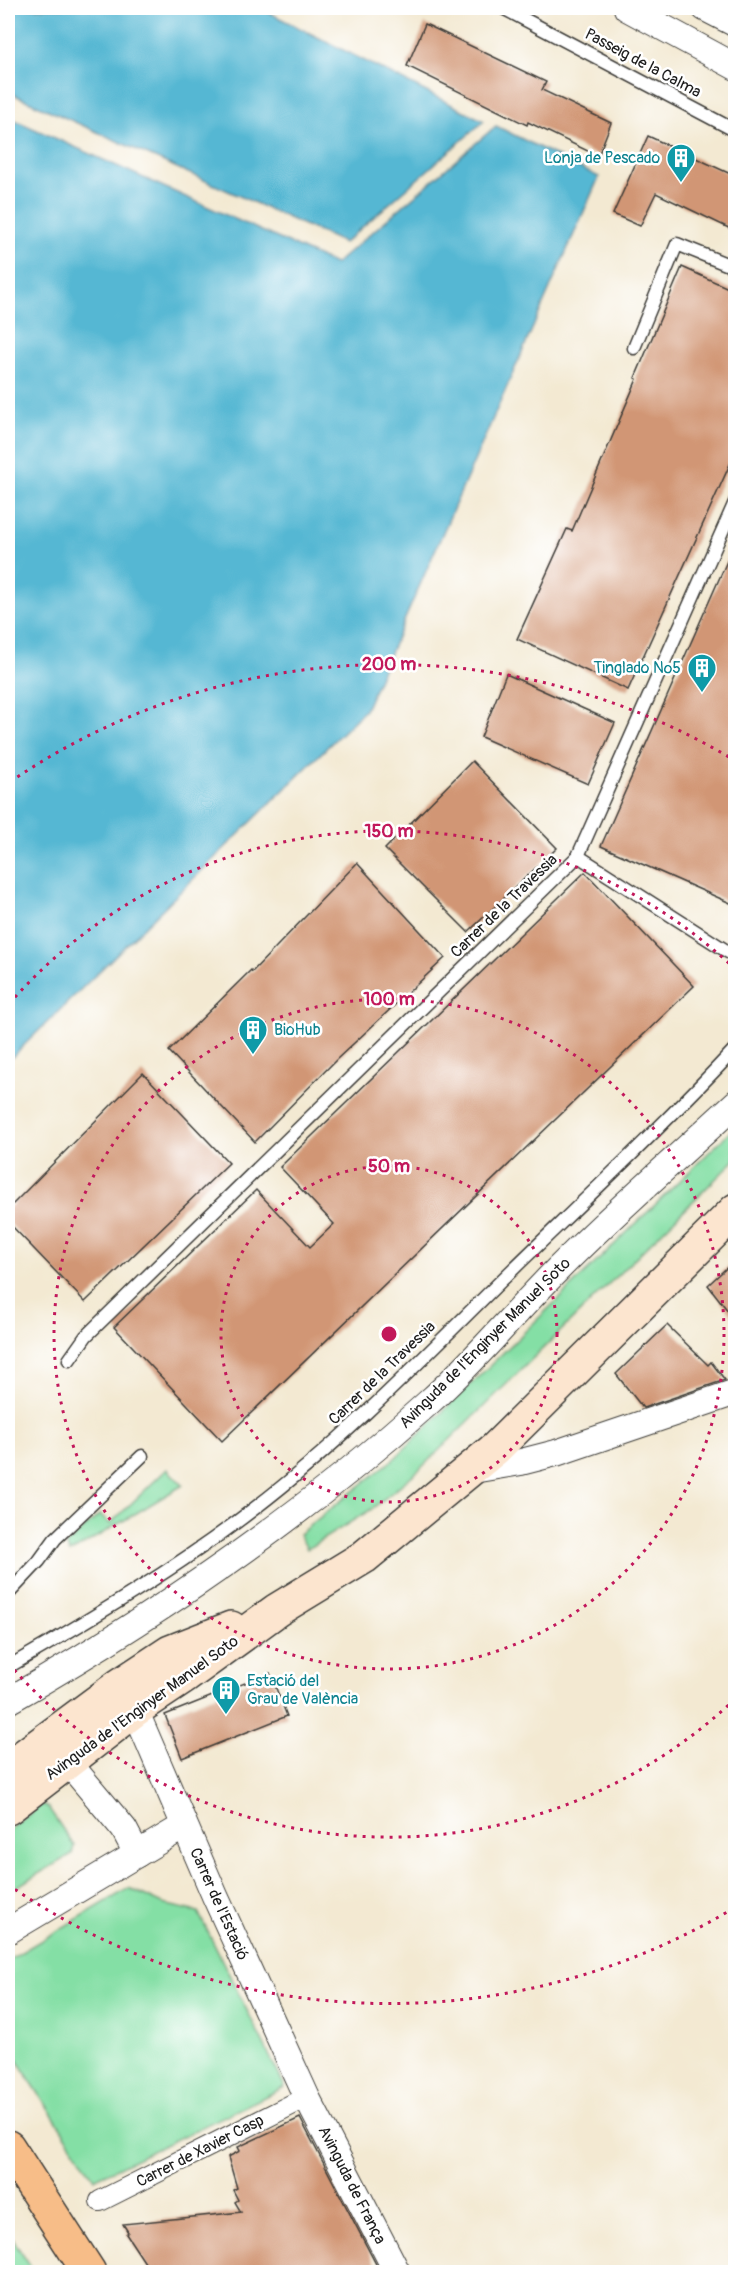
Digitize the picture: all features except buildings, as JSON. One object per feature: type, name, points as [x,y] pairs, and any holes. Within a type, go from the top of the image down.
[{"type":"main road","name":"Avinguda de l'Enginyer Manuel Soto","points":[[8,1808],[135,1710],[278,1610],[364,1557],[495,1449],[735,1210]]},
{"type":"main road","name":"Avinguda de l'Enginyer Manuel Soto","points":[[8,1768],[120,1685],[171,1652],[278,1610]]},
{"type":"main road","points":[[8,2146],[89,2272]]},
{"type":"street","points":[[627,8],[735,67]]},
{"type":"street","points":[[705,8],[735,24]]},
{"type":"street","name":"Avinguda de l'Enginyer Manuel Soto","points":[[8,1701],[91,1654],[161,1609],[283,1522],[348,1472],[431,1400],[560,1266],[735,1102]]},
{"type":"street","points":[[466,1471],[521,1462],[556,1453],[735,1392]]},
{"type":"street","name":"Carrer de l'Estació","points":[[135,1710],[303,2100]]},
{"type":"street","points":[[67,1761],[124,1829],[137,1854]]},
{"type":"street","points":[[8,1931],[184,1826]]},
{"type":"street","name":"Carrer de Xavier Casp","points":[[100,2201],[303,2100]]},
{"type":"street","name":"Avinguda de França","points":[[303,2100],[397,2272]]},
{"type":"lane","name":"Passeig de la Calma","points":[[503,8],[735,131]]},
{"type":"lane","points":[[634,348],[677,244],[735,268]]},
{"type":"lane","name":"Carrer de la Travessia","points":[[69,1360],[92,1330],[578,856],[735,500]]},
{"type":"lane","name":"Carrer de la Travessia","points":[[578,856],[735,957]]},
{"type":"lane","name":"Carrer de la Travessia","points":[[8,1667],[169,1568],[254,1509],[326,1450],[686,1101],[735,1048]]},
{"type":"lane","points":[[8,1594],[39,1561],[55,1539],[142,1456]]},
{"type":"green space","points":[[735,1127],[735,1160],[420,1469],[372,1509],[307,1549],[299,1534],[395,1458]]},
{"type":"green space","points":[[167,1469],[183,1485],[70,1553],[66,1545],[100,1514],[110,1524]]},
{"type":"green space","points":[[42,1804],[48,1807],[74,1846],[72,1854],[8,1892],[8,1831]]},
{"type":"green space","points":[[129,1888],[163,1904],[198,1912],[285,2087],[94,2179],[8,2046],[8,1960]]},
{"type":"green space","points":[[8,2232],[34,2272],[8,2272]]},
{"type":"water","points":[[8,8],[260,8],[484,121],[344,243],[8,92]]},
{"type":"water","points":[[8,117],[335,264],[496,126],[599,177],[365,710],[8,1061]]},
{"type":"place","name":"Lonja de Pescado","points":[[681,184]]},
{"type":"place","name":"Tinglado Nº5","points":[[702,694]]},
{"type":"place","name":"BioHub","points":[[253,1056]]},
{"type":"place","name":"Estació del Grau de València","points":[[226,1716]]}]
